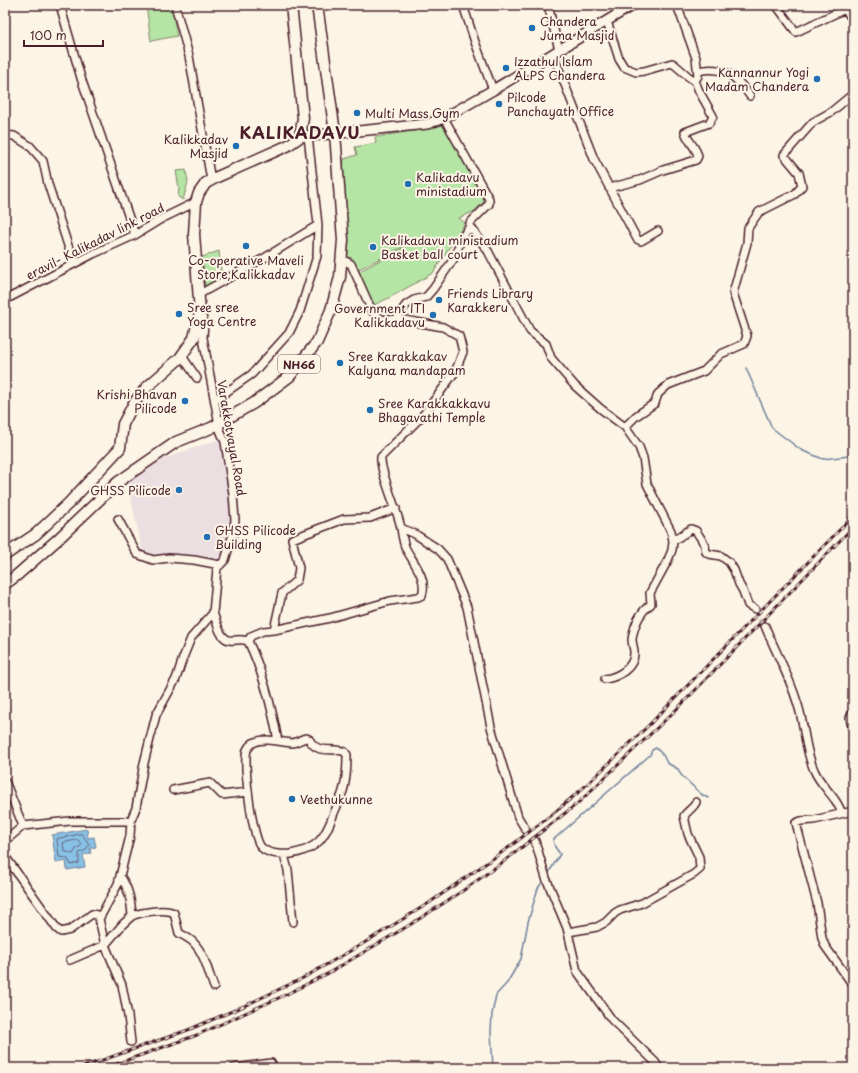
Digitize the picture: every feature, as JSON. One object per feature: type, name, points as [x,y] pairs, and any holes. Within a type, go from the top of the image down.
[{"type":"highway","points":[[5,555],[36,534],[69,503],[120,448],[123,424],[134,403],[146,388],[180,358],[194,338],[200,313],[194,234],[196,202],[199,193],[206,183],[304,137],[291,5]]},
{"type":"highway","name":"NH66","points":[[5,584],[57,540],[118,482],[176,442],[219,423],[254,403],[290,376],[317,342],[331,310],[340,277],[343,240],[335,133],[317,5]]},
{"type":"main road","points":[[304,137],[427,124],[444,118],[633,5]]},
{"type":"street","points":[[60,5],[81,78],[135,235]]},
{"type":"street","points":[[174,5],[189,56],[211,180]]},
{"type":"street","points":[[463,5],[493,90]]},
{"type":"street","points":[[548,5],[556,52],[594,159],[637,239],[641,241],[658,231]]},
{"type":"street","points":[[609,188],[640,180],[663,170],[696,160],[698,156],[697,151],[687,138],[686,132],[709,123],[713,116],[699,92],[696,81],[698,76],[696,58],[677,5]]},
{"type":"street","points":[[776,5],[796,32],[845,9],[853,20]]},
{"type":"street","points":[[607,21],[619,59],[624,67],[636,72],[672,63],[696,81]]},
{"type":"street","points":[[698,71],[706,69],[715,70],[731,75],[742,85],[750,96]]},
{"type":"street","points":[[625,427],[636,416],[655,403],[658,394],[668,384],[704,371],[721,354],[744,344],[748,336],[734,293],[748,243],[748,228],[759,212],[795,194],[802,186],[799,173],[784,155],[812,122],[831,112],[853,94]]},
{"type":"street","points":[[399,319],[398,316],[406,305],[414,300],[426,297],[433,289],[455,257],[461,239],[470,226],[470,223],[489,204],[489,199],[444,118]]},
{"type":"street","points":[[5,134],[14,136],[30,146],[43,161],[48,184],[74,264]]},
{"type":"street","points":[[215,400],[252,374],[289,333],[300,311],[317,256],[318,225],[304,137]]},
{"type":"street","name":"eravil- Kalikadav link road","points":[[5,300],[93,254],[135,235],[161,219],[196,202]]},
{"type":"street","points":[[198,295],[261,260],[318,225]]},
{"type":"street","points":[[470,226],[492,258],[530,331],[546,344],[551,358],[575,386],[601,409],[625,427],[639,447],[643,458],[647,484],[671,531],[673,541],[672,550],[650,594],[651,604],[644,609],[635,630],[632,641],[634,653],[632,664],[614,678],[605,679]]},
{"type":"street","points":[[248,641],[251,636],[263,630],[274,630],[330,618],[390,601],[418,597],[422,595],[423,585],[414,561],[404,544],[396,508],[381,466],[381,457],[424,414],[455,372],[463,352],[459,336],[443,327],[399,319],[386,320],[379,318],[372,311],[351,264],[341,259]]},
{"type":"street","name":"Varakkotvayal Road","points":[[200,313],[204,322],[203,338],[224,442],[233,494],[235,520],[233,534],[225,560],[217,568],[214,613]]},
{"type":"street","points":[[180,358],[184,360],[197,378]]},
{"type":"street","points":[[274,630],[282,594],[297,580],[299,568],[292,539],[344,520],[370,518],[396,508]]},
{"type":"street","points":[[118,519],[137,554],[152,560],[169,558],[194,560],[220,565]]},
{"type":"street","points":[[401,528],[415,534],[438,549],[447,559],[467,607],[492,727],[518,817],[526,830]]},
{"type":"street","points":[[673,541],[691,529],[696,531],[705,545],[706,552],[721,556],[729,562],[744,591],[748,605],[756,610]]},
{"type":"street","points":[[99,920],[118,884],[130,836],[131,820],[136,808],[144,763],[156,715],[176,679],[191,638],[214,613],[222,635],[228,640],[242,639],[248,641],[255,656],[269,701],[278,741]]},
{"type":"street","points":[[765,626],[798,703],[807,748],[814,770],[842,813]]},
{"type":"street","points":[[853,711],[850,718],[853,732]]},
{"type":"street","points":[[306,738],[318,748],[342,750],[347,755],[344,790],[327,832],[320,841],[310,848],[284,855],[260,847],[255,834],[248,792],[246,752],[248,748],[257,742],[269,740],[278,741],[293,743],[306,738]]},
{"type":"street","points":[[5,781],[23,826]]},
{"type":"street","points":[[173,790],[210,783],[222,795],[248,792]]},
{"type":"street","points":[[568,932],[597,927],[606,922],[620,910],[642,903],[694,874],[700,869],[699,857],[688,834],[684,816],[696,802]]},
{"type":"street","points":[[853,811],[796,823],[817,903],[822,938],[825,946],[853,985]]},
{"type":"street","points":[[5,841],[23,826],[70,821],[131,820]]},
{"type":"street","points":[[535,842],[545,876],[568,932],[577,972],[612,1020],[655,1062],[659,1068]]},
{"type":"street","points":[[284,855],[288,870],[293,922]]},
{"type":"street","points":[[5,856],[57,929],[61,932],[70,930],[92,914],[97,915],[105,945],[122,985],[128,1016],[130,1042]]},
{"type":"street","points":[[120,876],[127,885],[132,916]]},
{"type":"street","points":[[70,960],[105,945],[132,916],[169,910],[174,913],[180,933],[192,941],[204,956],[214,987]]},
{"type":"street","points":[[234,1068],[271,1062],[273,1068]]},
{"type":"shaded area","name":"GHSS Pilicode","points":[[220,439],[233,507],[233,532],[224,559],[219,562],[203,556],[157,557],[143,554],[125,472]]},
{"type":"green space","points":[[146,5],[171,5],[177,36],[151,41]]},
{"type":"green space","points":[[443,125],[487,199],[473,212],[459,218],[465,223],[433,273],[372,306],[358,272],[423,237],[359,269],[352,258],[347,257],[343,174],[344,159],[357,155],[355,147],[376,143],[375,137]]},
{"type":"green space","points":[[186,170],[188,182],[183,200],[178,197],[179,188],[176,171]]},
{"type":"green space","points":[[219,251],[222,279],[205,287],[202,257]]},
{"type":"water","points":[[87,829],[88,838],[94,837],[96,847],[90,848],[91,853],[83,855],[85,867],[67,870],[66,861],[56,863],[52,835]]},
{"type":"waterway","points":[[746,368],[772,428],[801,450],[823,459],[849,456],[853,453]]},
{"type":"waterway","points":[[548,874],[560,854],[555,847],[553,840],[650,755],[652,750],[656,748],[663,755],[667,763],[678,769],[681,775],[701,794],[708,798]]},
{"type":"waterway","points":[[493,1068],[491,1032],[492,1014],[496,995],[507,983],[521,959],[528,922],[538,888],[544,880]]},
{"type":"tunnel","points":[[755,609],[765,626]]},
{"type":"railway","points":[[80,1068],[188,1030],[244,1006],[303,978],[429,903],[508,848],[581,790],[648,726],[853,516]]},
{"type":"railway","points":[[105,1068],[197,1035],[283,996],[327,974],[408,926],[461,892],[503,862],[578,803],[680,706],[853,527]]},
{"type":"place","name":"Chandera Juma Masjid","points":[[532,28]]},
{"type":"place","name":"Izzathul Islam ALPS Chandera","points":[[506,68]]},
{"type":"place","name":"Kannannur Yogi Madam Chandera","points":[[817,79]]},
{"type":"place","name":"Pilcode Panchayath Office","points":[[499,104]]},
{"type":"place","name":"Multi Mass Gym","points":[[357,113]]},
{"type":"place","name":"Kalikkadav Masjid","points":[[236,146]]},
{"type":"place","name":"Kalikadavu ministadium","points":[[408,184]]},
{"type":"place","name":"Co-operative Maveli Store,Kalikkadav","points":[[246,246]]},
{"type":"place","name":"Kalikadavu ministadium Basket ball court","points":[[373,247]]},
{"type":"place","name":"Friends Library Karakkeru","points":[[439,300]]},
{"type":"place","name":"Sree sree Yoga Centre","points":[[179,314]]},
{"type":"place","name":"Government ITI Kalikkadavu","points":[[433,315]]},
{"type":"place","name":"Sree Karakkakav Kalyana mandapam","points":[[340,363]]},
{"type":"place","name":"Krishi Bhavan Pilicode","points":[[185,401]]},
{"type":"place","name":"Sree Karakkakkavu Bhagavathi Temple","points":[[370,410]]},
{"type":"place","name":"GHSS Pilicode","points":[[179,490]]},
{"type":"place","name":"GHSS Pilicode Building","points":[[207,537]]},
{"type":"place","name":"Veethukunne","points":[[292,799]]},
{"type":"district","name":"KALIKADAVU","points":[[300,132]]}]
